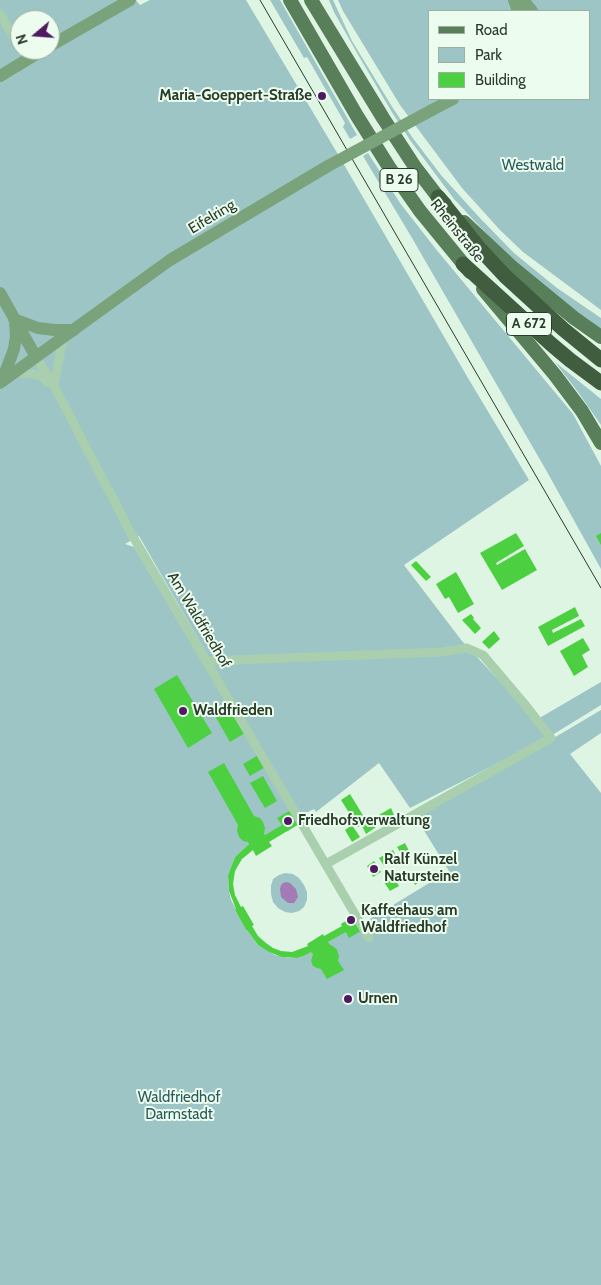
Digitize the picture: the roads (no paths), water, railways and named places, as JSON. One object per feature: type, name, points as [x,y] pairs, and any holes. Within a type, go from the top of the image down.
[{"type":"highway","name":"A 672","points":[[438,197],[479,248],[505,276],[557,324],[601,360]]},
{"type":"highway","name":"A 672","points":[[463,264],[551,344],[601,383]]},
{"type":"main road","points":[[60,40],[130,0]]},
{"type":"main road","name":"Rheinstraße","points":[[290,0],[357,116],[420,211],[555,376],[582,412],[601,443]]},
{"type":"main road","name":"Rheinstraße","points":[[312,0],[383,118],[415,167],[438,197],[513,268],[574,318],[601,337]]},
{"type":"main road","points":[[320,0],[324,21]]},
{"type":"main road","points":[[522,0],[531,10]]},
{"type":"main road","points":[[0,76],[15,60]]},
{"type":"main road","name":"Eifelring","points":[[1,382],[170,260],[328,166],[451,100]]},
{"type":"main road","points":[[0,293],[36,357]]},
{"type":"main road","points":[[14,319],[38,328],[74,330]]},
{"type":"main road","points":[[1,382],[14,349],[16,336],[14,319]]},
{"type":"street","points":[[0,14],[10,32]]},
{"type":"street","points":[[15,373],[41,376],[54,386],[63,338]]},
{"type":"street","name":"Am Waldfriedhof","points":[[36,357],[54,386],[132,535],[369,938]]},
{"type":"street","points":[[207,661],[441,652],[467,648],[483,655],[551,738],[326,864]]},
{"type":"tram line","points":[[260,0],[601,588]]},
{"type":"place","name":"Maria-Goeppert-Straße","points":[[322,96]]},
{"type":"place","name":"Waldfrieden","points":[[183,711]]},
{"type":"place","name":"Friedhofsverwaltung","points":[[288,821]]},
{"type":"place","name":"Ralf Künzel Natursteine","points":[[374,869]]},
{"type":"place","name":"Kaffeehaus am Waldfriedhof","points":[[351,920]]},
{"type":"place","name":"Urnen","points":[[348,999]]},
{"type":"park label","name":"Westwald","points":[[533,166]]},
{"type":"park label","name":"Waldfriedhof Darmstadt","points":[[179,1106]]}]
